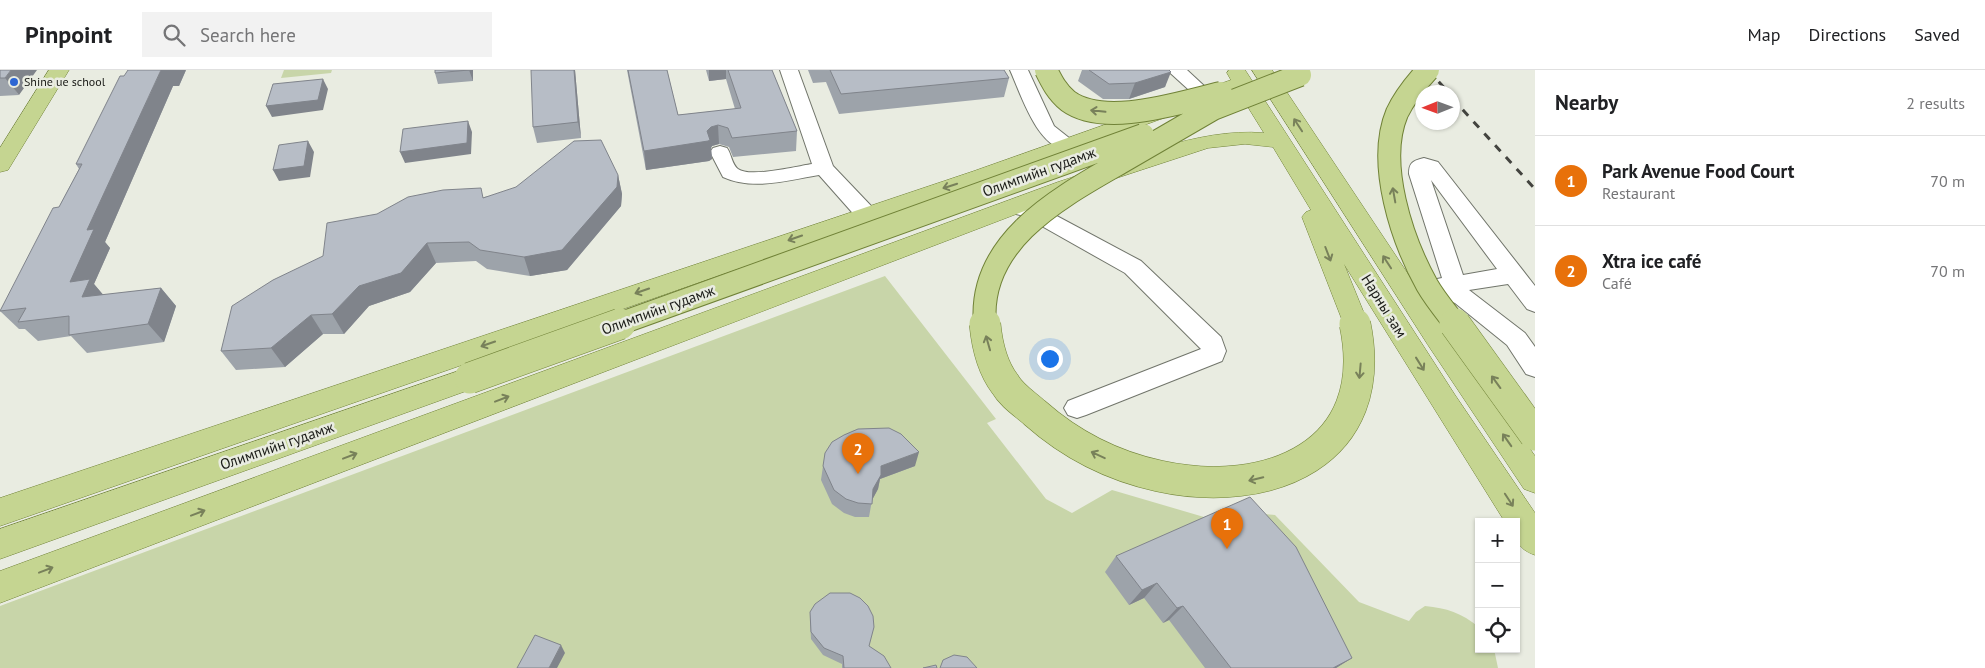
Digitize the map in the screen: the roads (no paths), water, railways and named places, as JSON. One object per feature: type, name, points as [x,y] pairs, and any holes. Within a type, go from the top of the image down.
[{"type":"main road","points":[[0,165],[59,70]]},
{"type":"main road","points":[[1046,70],[1054,88],[1072,103],[1089,110],[1115,113],[1146,109],[1307,72]]},
{"type":"main road","points":[[1428,70],[1404,99],[1392,129],[1389,168],[1397,216],[1423,278],[1535,436]]},
{"type":"main road","name":"Олимпийн гудамж","points":[[0,544],[470,378],[1228,84],[1307,72]]},
{"type":"main road","points":[[0,512],[866,214],[982,176],[1228,84]]},
{"type":"main road","points":[[0,587],[1066,187],[1205,142],[1245,138],[1281,143],[1355,323],[1361,348],[1361,373],[1349,415],[1325,447],[1292,467],[1252,481],[1202,482],[1148,474],[1101,457],[1064,438],[1032,412],[1005,385],[992,356],[984,330],[984,298],[992,270],[1011,242],[1032,220],[1061,196],[1228,84]]},
{"type":"main road","name":"Нарны зам","points":[[1228,84],[1277,93],[1405,289],[1535,480]]},
{"type":"main road","name":"Нарны зам","points":[[1228,84],[1281,143],[1445,403],[1535,540]]},
{"type":"main road","points":[[1031,158],[1028,169],[1030,176],[1042,184],[1066,187]]},
{"type":"main road","points":[[982,176],[1002,177],[1010,183],[1016,207]]},
{"type":"street","points":[[789,70],[824,168],[866,214]]},
{"type":"street","points":[[1019,70],[1046,129],[1068,145]]},
{"type":"street","points":[[1176,70],[1228,84]]},
{"type":"street","points":[[720,152],[729,172],[737,177],[767,176],[824,168]]},
{"type":"street","points":[[1535,303],[1431,166],[1424,164],[1419,166],[1448,285],[1516,339],[1535,367]]},
{"type":"street","points":[[1016,207],[1031,211],[1133,267],[1212,344],[1214,350],[1213,354],[1077,408]]},
{"type":"street","points":[[1405,289],[1448,285],[1513,275]]},
{"type":"railway","points":[[1428,70],[1442,85]]},
{"type":"railway","points":[[1460,107],[1535,189]]},
{"type":"place","name":"Shine ue school","points":[[14,82]]},
{"type":"place","name":"Xtra ice café","points":[[858,474]]},
{"type":"place","name":"Park Avenue Food Court","points":[[1227,549]]}]
